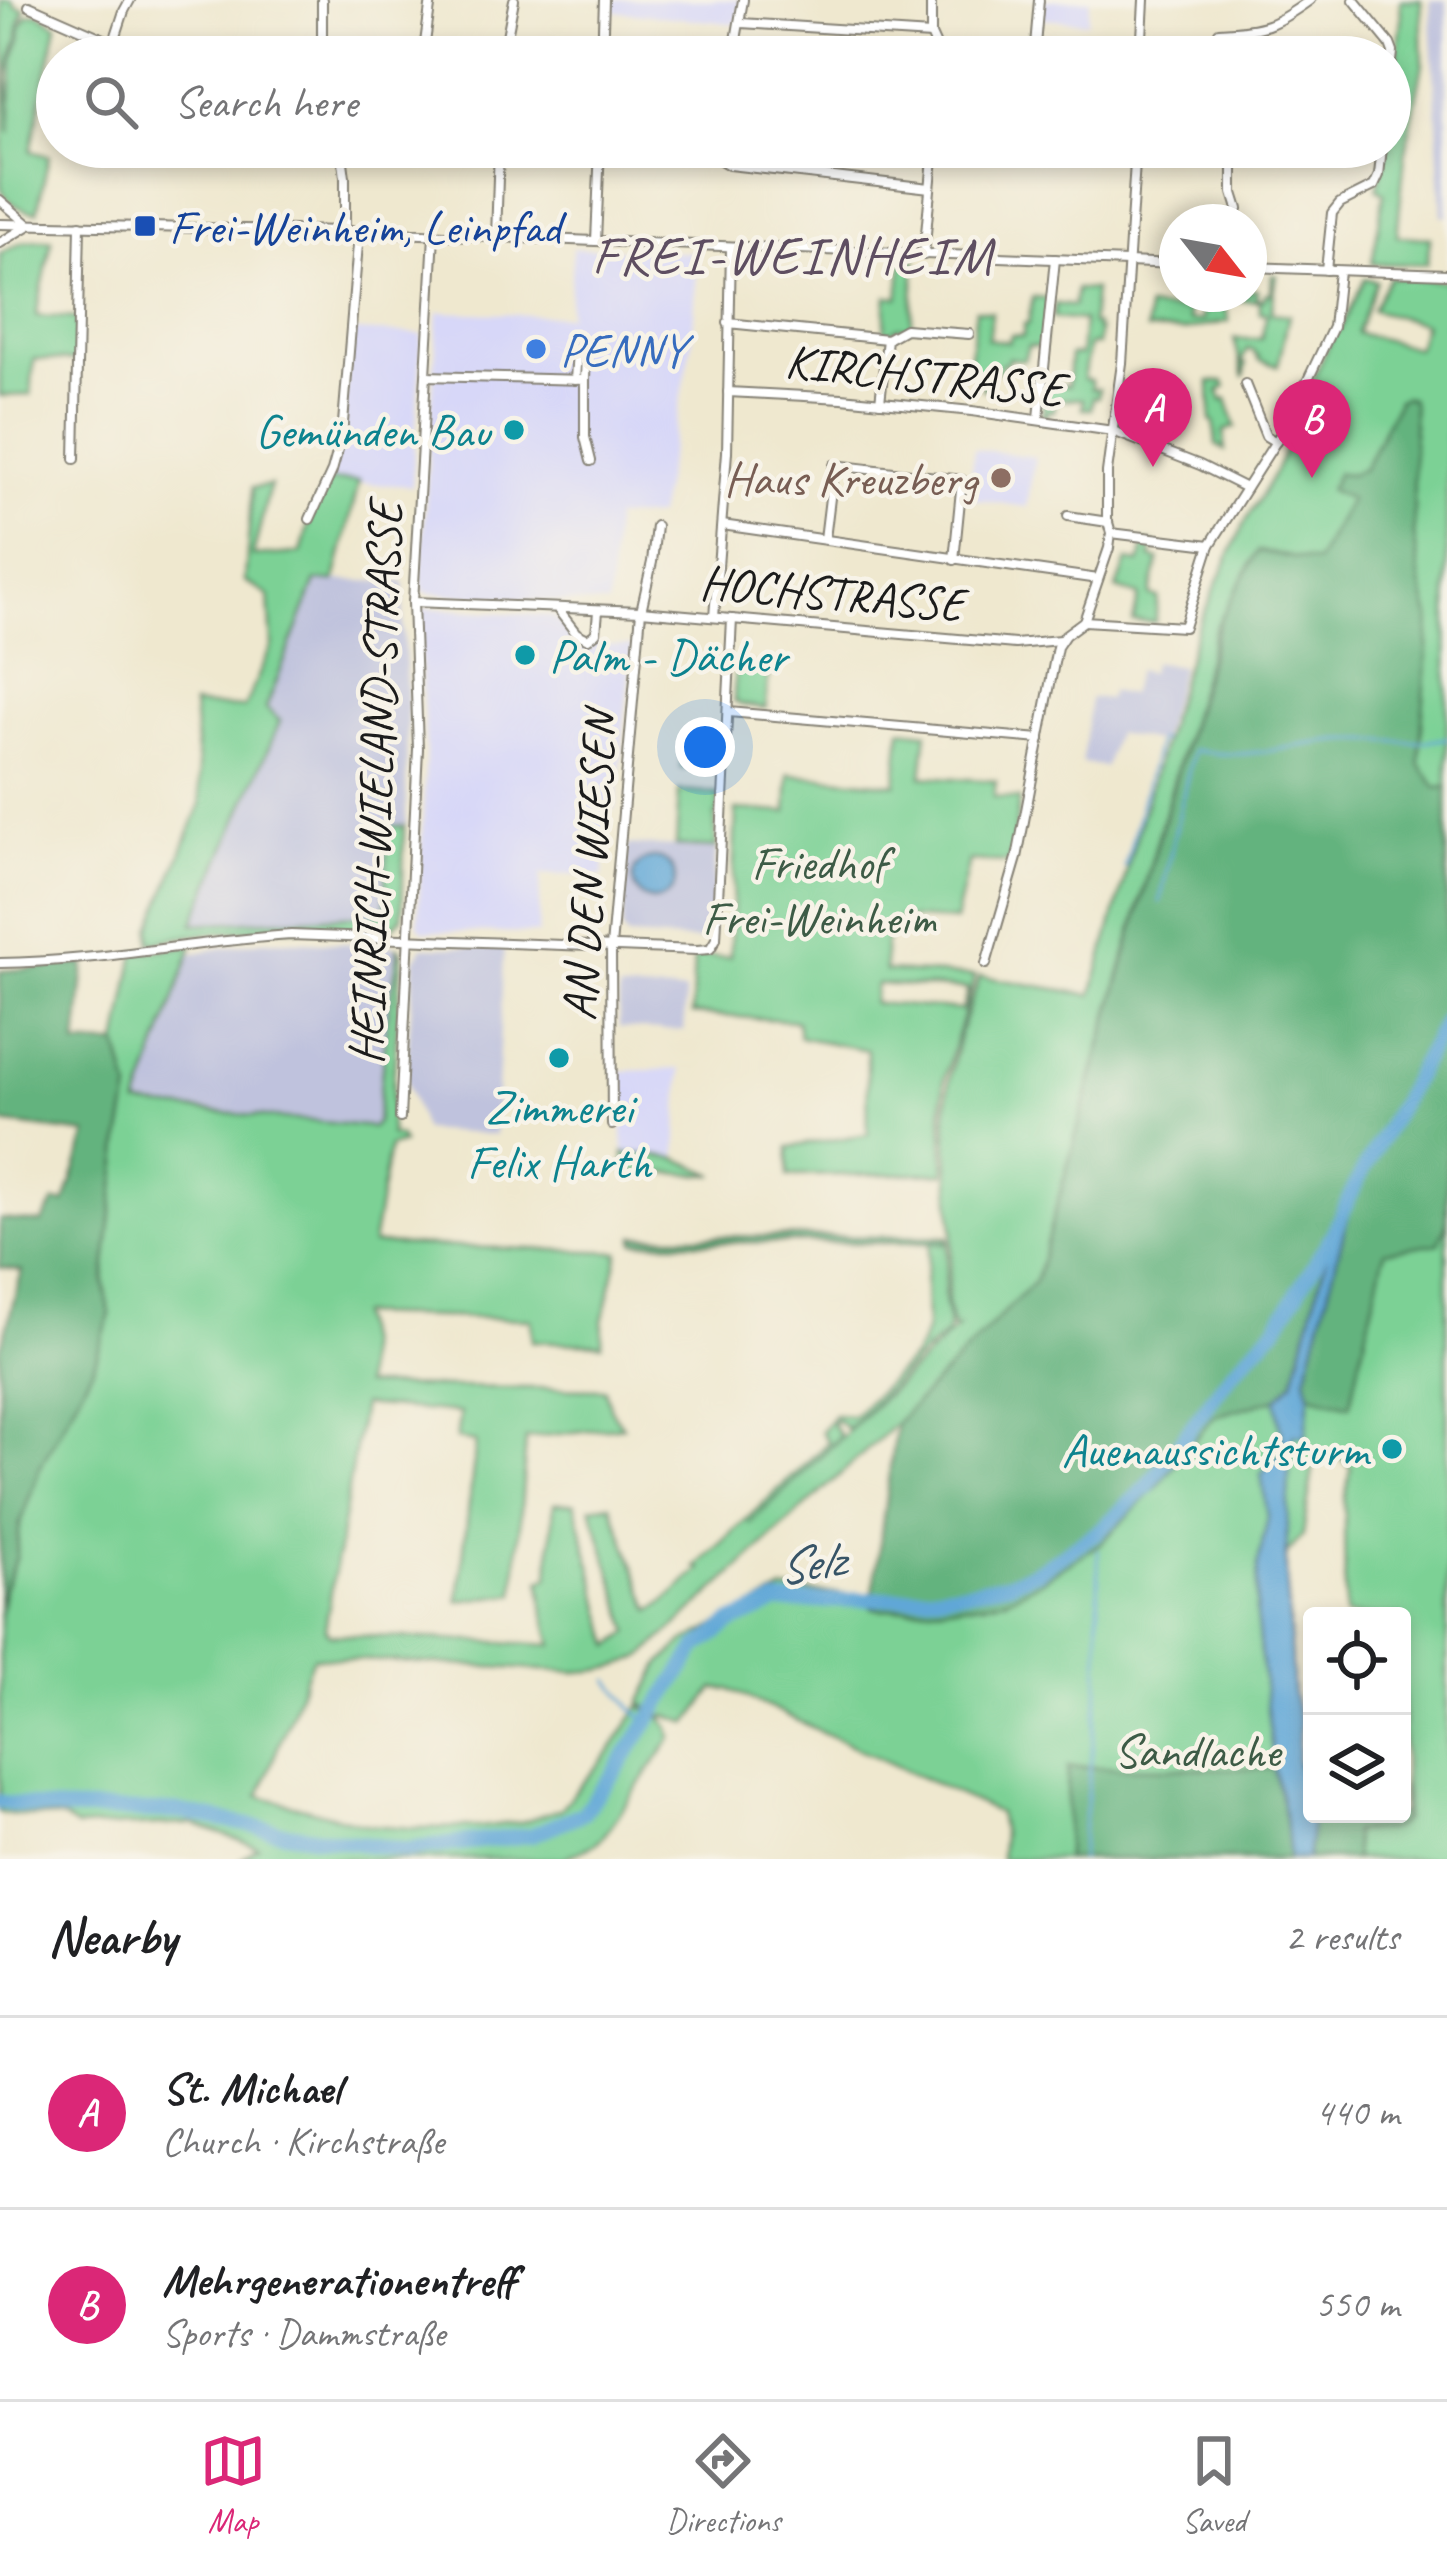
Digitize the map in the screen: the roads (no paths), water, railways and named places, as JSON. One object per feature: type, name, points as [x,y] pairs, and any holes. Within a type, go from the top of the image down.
[{"type":"street","points":[[116,36],[130,0]]},
{"type":"street","points":[[322,0],[322,36]]},
{"type":"street","points":[[426,36],[430,0]]},
{"type":"street","points":[[507,36],[514,0]]},
{"type":"street","points":[[603,36],[604,0]]},
{"type":"street","points":[[738,36],[743,0]]},
{"type":"street","points":[[741,22],[931,35],[931,0]]},
{"type":"street","points":[[1036,36],[1039,0]]},
{"type":"street","points":[[1143,36],[1144,0]]},
{"type":"street","points":[[1219,32],[1258,30],[1310,0]]},
{"type":"street","points":[[1354,0],[1383,36]]},
{"type":"street","points":[[29,6],[97,36]]},
{"type":"street","points":[[344,168],[345,231]]},
{"type":"street","points":[[496,238],[498,168]]},
{"type":"street","points":[[596,241],[599,168]]},
{"type":"street","points":[[755,168],[930,188]]},
{"type":"street","points":[[924,255],[932,168]]},
{"type":"street","points":[[986,964],[1017,858],[1060,640],[1084,621],[1109,548],[1107,472],[1122,363],[1135,168]]},
{"type":"street","points":[[1234,168],[1237,204]]},
{"type":"street","points":[[1326,270],[1332,213],[1340,202],[1374,186],[1380,168]]},
{"type":"street","points":[[0,200],[29,225]]},
{"type":"street","points":[[0,224],[345,231],[1159,263]]},
{"type":"street","points":[[0,243],[29,225]]},
{"type":"street","points":[[75,459],[80,225]]},
{"type":"street","points":[[310,519],[342,435],[359,232]]},
{"type":"street","name":"HEINRICH-WIELAND-STRASSE","points":[[400,1118],[418,749],[412,602],[434,235]]},
{"type":"street","points":[[713,617],[722,526],[730,247]]},
{"type":"street","points":[[1039,418],[1055,259]]},
{"type":"street","points":[[1267,268],[1447,274]]},
{"type":"street","points":[[1084,621],[1184,627],[1210,545],[1287,424],[1333,327],[1339,271]]},
{"type":"street","points":[[728,322],[887,339],[905,329],[969,334]]},
{"type":"street","points":[[880,402],[887,339]]},
{"type":"street","points":[[426,376],[580,380],[591,461]]},
{"type":"street","points":[[1245,385],[1266,436],[1276,442]]},
{"type":"street","name":"KIRCHSTRASSE","points":[[728,392],[880,402],[1113,430],[1246,488]]},
{"type":"street","points":[[825,539],[834,465],[962,480],[954,560]]},
{"type":"street","points":[[1068,516],[1210,545]]},
{"type":"street","name":"AN DEN WIESEN","points":[[612,1125],[611,947],[641,611],[656,526]]},
{"type":"street","points":[[722,526],[1098,579]]},
{"type":"street","name":"HOCHSTRASSE","points":[[412,602],[641,611],[1015,644],[1060,640]]},
{"type":"street","name":"HOCHSTRASSE","points":[[559,610],[568,625],[588,639],[596,633],[598,611]]},
{"type":"street","points":[[0,963],[291,935],[706,950],[714,946],[716,936],[732,619]]},
{"type":"street","points":[[729,712],[1040,740]]},
{"type":"water","points":[[654,858],[669,864],[675,879],[669,894],[654,900],[639,894],[633,879],[639,864]]},
{"type":"water","name":"Sandlache","points":[[1357,1182],[1306,1377],[1310,1394],[1306,1436],[1293,1435],[1289,1471],[1286,1565],[1293,1692],[1300,1724],[1297,1762],[1303,1782],[1303,1823],[1312,1823],[1307,1859],[1289,1859],[1256,1615],[1258,1563],[1268,1517],[1261,1474],[1284,1448],[1276,1399],[1294,1380],[1332,1235]]},
{"type":"waterway","points":[[1160,902],[1193,750],[1235,754],[1332,741],[1447,738]]},
{"type":"waterway","points":[[1125,867],[1161,740]]},
{"type":"waterway","name":"Selz","points":[[0,1802],[59,1810],[180,1812],[404,1850],[531,1835],[583,1813],[698,1647],[731,1623],[777,1603],[974,1590],[1039,1570],[1099,1531],[1147,1487],[1232,1372],[1277,1326],[1332,1235],[1447,1018]]},
{"type":"waterway","name":"Selz","points":[[1099,1531],[1099,1539]]},
{"type":"waterway","points":[[1080,1859],[1099,1687],[1098,1549]]},
{"type":"waterway","points":[[610,1680],[649,1722]]},
{"type":"place","name":"Frei-Weinheim, Leinpfad","points":[[145,226]]},
{"type":"place","name":"PENNY","points":[[536,349]]},
{"type":"place","name":"Gemünden Bau","points":[[514,430]]},
{"type":"place","name":"St. Michael","points":[[1153,467]]},
{"type":"place","name":"Haus Kreuzberg","points":[[1001,478]]},
{"type":"place","name":"Mehrgenerationentreff","points":[[1312,478]]},
{"type":"place","name":"Palm - Dächer","points":[[525,655]]},
{"type":"place","name":"Zimmerei Felix Harth","points":[[559,1058]]},
{"type":"place","name":"Auenaussichtsturm","points":[[1392,1449]]},
{"type":"district","name":"FREI-WEINHEIM","points":[[793,254]]},
{"type":"park label","name":"Friedhof Frei-Weinheim","points":[[819,890]]}]
